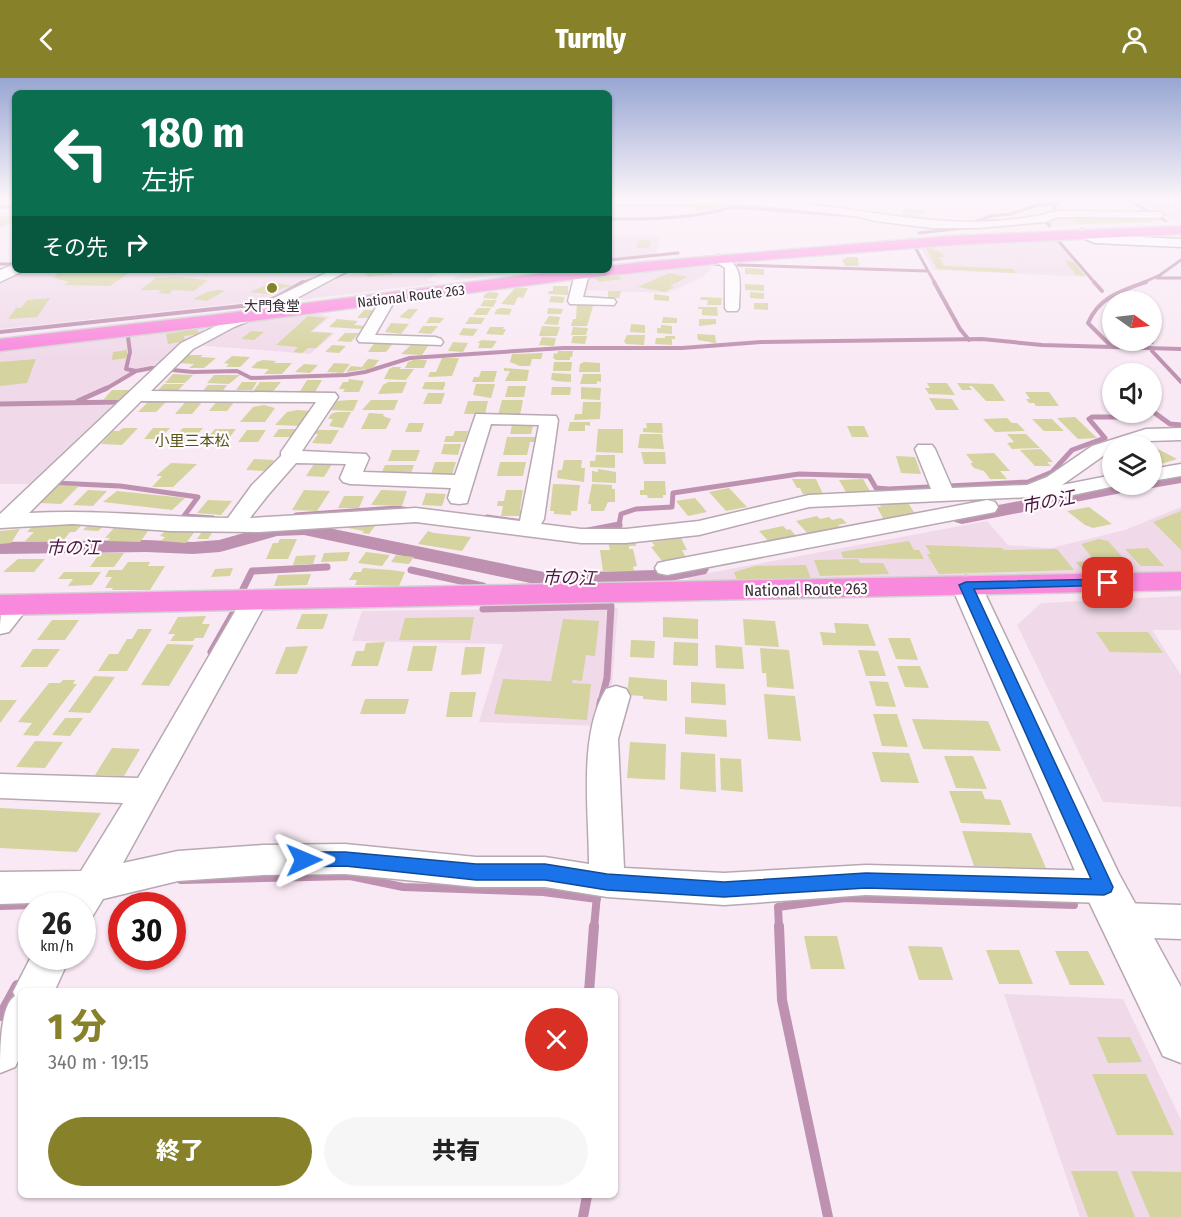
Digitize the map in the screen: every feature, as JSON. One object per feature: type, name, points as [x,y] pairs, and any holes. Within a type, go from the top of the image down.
[{"type":"highway","points":[[612,266],[737,253]]},
{"type":"highway","name":"National Route 263","points":[[612,269],[778,253]]},
{"type":"highway","name":"National Route 263","points":[[0,339],[571,273]]},
{"type":"highway","name":"National Route 263","points":[[0,345],[249,317],[572,273]]},
{"type":"highway","name":"National Route 263","points":[[6,612],[254,601],[1181,582]]},
{"type":"street","points":[[718,259],[732,268],[732,308]]},
{"type":"street","points":[[579,273],[575,301],[609,302]]},
{"type":"street","points":[[5,520],[163,367],[192,343],[332,275]]},
{"type":"street","points":[[388,299],[365,339],[435,342]]},
{"type":"street","points":[[134,396],[329,397],[291,452],[291,457],[237,521]]},
{"type":"street","points":[[454,514],[483,418],[549,420],[530,524]]},
{"type":"street","points":[[5,520],[73,518],[170,524],[454,514],[530,524],[581,536],[626,536],[699,528],[809,501],[942,490],[1030,491],[1054,481],[1099,450],[1146,435],[1181,434]]},
{"type":"street","points":[[925,449],[942,490]]},
{"type":"street","points":[[291,457],[359,458],[350,478],[463,482]]},
{"type":"street","points":[[1162,473],[1181,470]]},
{"type":"street","points":[[667,568],[1102,483]]},
{"type":"street","points":[[966,585],[1113,904],[1181,1038]]},
{"type":"street","points":[[80,892],[135,791],[254,601]]},
{"type":"street","points":[[598,881],[603,739],[616,696]]},
{"type":"street","points":[[0,786],[135,791]]},
{"type":"street","points":[[0,888],[80,892],[178,866],[263,860],[345,859],[476,872],[545,872],[598,881],[724,890],[866,880],[1113,904],[1181,922]]},
{"type":"street","points":[[35,988],[44,970]]},
{"type":"street","points":[[0,1052],[18,1019]]},
{"type":"shaded area","points":[[612,253],[656,253],[612,260]]},
{"type":"shaded area","points":[[924,253],[1067,253],[1087,277],[933,270]]},
{"type":"shaded area","points":[[708,264],[711,269],[702,277],[668,293],[585,290],[589,278]]},
{"type":"shaded area","points":[[18,273],[332,273],[283,295],[274,295],[250,302],[0,329],[0,283]]},
{"type":"shaded area","points":[[363,273],[439,273],[427,280],[439,283],[299,300],[292,297],[327,280]]},
{"type":"shaded area","points":[[463,273],[513,273],[456,280],[454,278]]},
{"type":"shaded area","points":[[319,314],[330,317],[313,331],[335,333],[310,354],[195,345],[241,323]]},
{"type":"shaded area","points":[[204,328],[202,334],[184,343],[152,368],[136,371],[117,384],[79,401],[83,403],[119,402],[36,484],[0,484],[0,351]]},
{"type":"shaded area","points":[[1181,507],[1181,572],[691,582],[687,577],[987,521],[1008,545],[1051,548],[1125,530]]},
{"type":"shaded area","points":[[1181,596],[1181,630],[1152,630],[1181,675],[1181,807],[1103,802],[1017,625],[1041,603]]},
{"type":"shaded area","points":[[618,608],[611,698],[601,726],[479,722],[503,644],[352,641],[362,611]]},
{"type":"shaded area","points":[[1004,994],[1123,999],[1181,1120],[1181,1217],[1080,1217]]},
{"type":"building","points":[[929,253],[943,254],[944,257],[939,257],[944,266],[1013,269],[1016,273],[937,269]]},
{"type":"building","points":[[845,257],[858,257],[859,266],[845,266],[842,259],[846,259]]},
{"type":"building","points":[[1065,261],[1074,262],[1085,276],[1076,275]]},
{"type":"building","points":[[745,268],[764,269],[764,275],[745,274]]},
{"type":"building","points":[[57,273],[129,273],[110,286],[64,285],[69,282],[54,278]]},
{"type":"building","points":[[365,273],[393,274],[368,277]]},
{"type":"building","points":[[669,273],[687,277],[670,286],[674,287],[665,292],[638,287]]},
{"type":"building","points":[[617,275],[622,279],[599,282],[595,278]]},
{"type":"building","points":[[156,278],[208,280],[194,291],[173,290],[169,294],[158,293],[162,290],[140,290]]},
{"type":"building","points":[[273,282],[293,286],[283,288],[272,295],[250,292]]},
{"type":"building","points":[[745,284],[764,285],[764,291],[745,290]]},
{"type":"building","points":[[553,286],[568,286],[568,295],[548,294],[549,291],[553,291]]},
{"type":"building","points":[[515,288],[528,288],[523,298],[518,297],[514,305],[501,304]]},
{"type":"building","points":[[225,291],[207,301],[193,299],[207,292]]},
{"type":"building","points":[[608,291],[621,291],[619,298],[608,298]]},
{"type":"building","points":[[750,292],[764,293],[764,299],[750,298]]},
{"type":"building","points":[[499,293],[496,299],[483,298],[485,294]]},
{"type":"building","points":[[654,294],[669,296],[669,301],[654,300]]},
{"type":"building","points":[[551,296],[565,297],[563,303],[549,302]]},
{"type":"building","points":[[701,297],[722,298],[721,305],[707,305],[708,300],[700,300]]},
{"type":"building","points":[[50,298],[37,317],[8,319],[16,308],[21,308],[27,300]]},
{"type":"building","points":[[484,300],[497,300],[493,307],[480,306]]},
{"type":"building","points":[[577,302],[594,303],[587,326],[571,326],[573,319],[576,319]]},
{"type":"building","points":[[754,303],[768,303],[768,310],[754,309]]},
{"type":"building","points":[[698,307],[717,307],[718,316],[702,315],[702,309]]},
{"type":"building","points":[[478,308],[491,308],[487,315],[473,315]]},
{"type":"building","points":[[548,308],[563,309],[561,314],[547,314]]},
{"type":"building","points":[[409,309],[418,309],[410,319],[399,317]]},
{"type":"building","points":[[497,309],[512,309],[509,315],[494,314]]},
{"type":"building","points":[[364,310],[378,310],[371,318],[357,318]]},
{"type":"building","points":[[308,316],[326,318],[310,332],[332,333],[316,348],[308,348],[302,353],[293,352],[298,347],[276,345]]},
{"type":"building","points":[[549,316],[560,317],[558,325],[544,324]]},
{"type":"building","points":[[430,317],[444,318],[440,323],[426,323]]},
{"type":"building","points":[[470,317],[485,318],[481,324],[465,324]]},
{"type":"building","points":[[663,317],[677,318],[677,323],[662,323]]},
{"type":"building","points":[[337,319],[358,321],[354,325],[364,326],[361,329],[329,327]]},
{"type":"building","points":[[699,319],[716,319],[716,324],[699,326]]},
{"type":"building","points":[[391,323],[409,324],[401,334],[385,332]]},
{"type":"building","points":[[631,324],[645,325],[645,333],[630,332]]},
{"type":"building","points":[[661,325],[672,326],[672,334],[657,333],[657,328],[661,328]]},
{"type":"building","points":[[423,326],[438,326],[431,334],[418,333]]},
{"type":"building","points":[[542,326],[560,327],[557,336],[539,336]]},
{"type":"building","points":[[490,327],[506,329],[503,335],[486,334]]},
{"type":"building","points":[[573,327],[588,328],[586,335],[571,335]]},
{"type":"building","points":[[463,328],[478,329],[473,336],[459,335]]},
{"type":"building","points":[[197,329],[199,334],[184,336],[185,341],[168,344],[166,334]]},
{"type":"building","points":[[251,331],[264,332],[254,340],[241,339]]},
{"type":"building","points":[[345,333],[359,333],[351,342],[337,341]]},
{"type":"building","points":[[697,334],[715,335],[716,343],[698,340]]},
{"type":"building","points":[[627,335],[645,335],[644,345],[626,344],[624,341]]},
{"type":"building","points":[[573,336],[587,336],[585,344],[571,343]]},
{"type":"building","points":[[665,336],[675,336],[675,339],[672,339],[672,345],[655,344],[656,338],[665,338]]},
{"type":"building","points":[[542,337],[556,338],[554,346],[539,345]]},
{"type":"building","points":[[482,340],[497,341],[492,348],[478,348],[480,343],[477,343]]},
{"type":"building","points":[[375,342],[394,342],[386,352],[368,352]]},
{"type":"building","points":[[453,342],[468,343],[463,352],[448,351]]},
{"type":"building","points":[[332,345],[346,346],[339,353],[325,352]]},
{"type":"building","points":[[411,345],[428,346],[422,355],[401,354]]},
{"type":"building","points":[[127,350],[127,358],[112,360],[113,352]]},
{"type":"building","points":[[558,351],[573,351],[572,357],[570,360],[556,360],[553,358],[554,353],[557,354]]},
{"type":"building","points":[[543,353],[541,359],[532,359],[530,366],[520,366],[510,362],[512,354]]},
{"type":"building","points":[[188,355],[216,358],[204,368],[189,368],[194,364],[178,363]]},
{"type":"building","points":[[232,356],[250,357],[240,367],[226,367],[229,364],[224,363]]},
{"type":"building","points":[[442,358],[459,358],[452,376],[428,377],[430,372],[436,372]]},
{"type":"building","points":[[36,359],[27,383],[0,386],[0,362]]},
{"type":"building","points":[[368,359],[379,360],[373,368],[346,372],[351,366],[362,367]]},
{"type":"building","points":[[263,360],[276,361],[274,363],[292,363],[282,374],[264,374],[269,369],[251,368]]},
{"type":"building","points":[[427,360],[424,368],[405,368],[408,362]]},
{"type":"building","points":[[554,362],[572,362],[571,371],[553,371]]},
{"type":"building","points":[[334,363],[350,364],[343,373],[327,372]]},
{"type":"building","points":[[600,363],[600,372],[579,372],[580,364]]},
{"type":"building","points":[[304,364],[318,365],[310,373],[295,372]]},
{"type":"building","points":[[393,367],[414,369],[406,380],[384,379],[389,369]]},
{"type":"building","points":[[504,368],[529,370],[527,381],[505,381],[510,371],[504,371]]},
{"type":"building","points":[[481,371],[497,371],[494,382],[472,382],[474,377],[479,377]]},
{"type":"building","points":[[552,373],[571,374],[571,382],[551,380]]},
{"type":"building","points":[[173,374],[193,375],[185,383],[165,383]]},
{"type":"building","points":[[583,374],[601,374],[601,382],[580,384]]},
{"type":"building","points":[[214,375],[240,375],[229,384],[207,383]]},
{"type":"building","points":[[349,379],[364,381],[359,392],[343,392],[345,389],[339,389],[343,382],[348,382]]},
{"type":"building","points":[[307,380],[322,380],[315,392],[299,393]]},
{"type":"building","points":[[242,382],[257,382],[252,390],[236,390]]},
{"type":"building","points":[[260,382],[281,382],[270,395],[251,394]]},
{"type":"building","points":[[388,382],[407,382],[402,393],[378,394],[383,385]]},
{"type":"building","points":[[425,382],[445,382],[445,385],[443,390],[422,389]]},
{"type":"building","points":[[927,383],[947,383],[955,395],[929,394],[925,388],[930,388]]},
{"type":"building","points":[[957,383],[993,384],[1005,401],[986,401],[972,386],[969,386],[972,390],[962,390]]},
{"type":"building","points":[[164,384],[184,384],[176,393],[155,393]]},
{"type":"building","points":[[476,384],[495,384],[491,398],[473,395]]},
{"type":"building","points":[[208,385],[227,385],[220,395],[200,394]]},
{"type":"building","points":[[508,386],[526,386],[524,397],[505,397]]},
{"type":"building","points":[[552,387],[571,387],[570,395],[551,395]]},
{"type":"building","points":[[581,387],[601,388],[600,400],[581,399]]},
{"type":"building","points":[[112,390],[130,390],[121,400],[103,400]]},
{"type":"building","points":[[1025,392],[1049,392],[1059,406],[1036,406],[1034,403],[1029,403],[1026,399],[1030,399]]},
{"type":"building","points":[[428,393],[445,393],[441,404],[423,404]]},
{"type":"building","points":[[929,398],[952,399],[959,410],[936,410]]},
{"type":"building","points":[[187,400],[203,401],[192,414],[175,414]]},
{"type":"building","points":[[358,400],[353,411],[331,410],[337,401]]},
{"type":"building","points":[[371,400],[398,400],[394,410],[362,410]]},
{"type":"building","points":[[502,400],[523,400],[520,415],[498,415]]},
{"type":"building","points":[[149,401],[167,401],[156,412],[138,412]]},
{"type":"building","points":[[217,401],[235,401],[227,411],[209,411]]},
{"type":"building","points":[[468,401],[488,401],[485,414],[464,414]]},
{"type":"building","points":[[583,402],[601,402],[600,419],[574,420],[575,414],[582,414]]},
{"type":"building","points":[[264,405],[275,408],[265,422],[240,422],[253,407]]},
{"type":"building","points":[[312,411],[303,426],[275,425],[287,412]]},
{"type":"building","points":[[351,412],[343,428],[329,426],[333,419],[328,419],[331,414]]},
{"type":"building","points":[[369,413],[384,414],[383,416],[391,419],[386,429],[361,429]]},
{"type":"building","points":[[1075,417],[1097,438],[1078,439],[1057,418]]},
{"type":"building","points":[[1007,418],[1012,423],[1017,423],[1025,431],[995,432],[983,419]]},
{"type":"building","points":[[1032,419],[1052,419],[1064,431],[1044,431]]},
{"type":"building","points":[[570,422],[590,422],[590,426],[585,425],[585,431],[568,431]]},
{"type":"building","points":[[409,423],[424,423],[421,432],[405,432]]},
{"type":"building","points":[[646,423],[662,423],[663,433],[643,432],[643,428],[647,428]]},
{"type":"building","points":[[512,425],[533,426],[531,434],[510,434]]},
{"type":"building","points":[[847,426],[864,426],[869,437],[852,437]]},
{"type":"building","points":[[138,428],[122,445],[101,444],[113,431]]},
{"type":"building","points":[[153,428],[170,428],[160,439],[144,439]]},
{"type":"building","points":[[183,428],[203,428],[185,449],[172,449],[185,433],[178,433]]},
{"type":"building","points":[[215,429],[236,429],[229,438],[208,437]]},
{"type":"building","points":[[279,429],[302,429],[297,437],[273,437]]},
{"type":"building","points":[[598,429],[623,429],[623,453],[596,452]]},
{"type":"building","points":[[247,430],[266,430],[258,442],[238,442]]},
{"type":"building","points":[[317,430],[339,430],[331,444],[312,443],[318,434],[314,434]]},
{"type":"building","points":[[455,431],[468,431],[465,442],[444,442],[446,436],[453,436]]},
{"type":"building","points":[[640,434],[662,434],[664,449],[638,448]]},
{"type":"building","points":[[1007,434],[1026,434],[1040,448],[1012,449],[1007,443],[1014,442]]},
{"type":"building","points":[[507,437],[536,437],[535,442],[530,442],[527,455],[503,455]]},
{"type":"building","points":[[444,444],[461,444],[458,455],[441,454]]},
{"type":"building","points":[[1041,449],[1053,462],[1047,462],[1051,466],[1035,466],[1020,450]]},
{"type":"building","points":[[392,450],[420,450],[416,461],[388,461]]},
{"type":"building","points":[[1162,451],[1177,459],[1162,464]]},
{"type":"building","points":[[641,452],[665,452],[666,464],[644,464]]},
{"type":"building","points":[[994,453],[1010,471],[1000,471],[1007,479],[990,479],[984,471],[974,468],[966,454]]},
{"type":"building","points":[[596,455],[615,455],[615,468],[590,467],[590,461],[595,461]]},
{"type":"building","points":[[896,456],[915,457],[921,474],[901,473]]},
{"type":"building","points":[[254,459],[274,460],[267,471],[246,470]]},
{"type":"building","points":[[564,460],[582,460],[581,468],[585,468],[584,482],[557,478],[558,470],[562,470]]},
{"type":"building","points":[[435,462],[456,462],[451,478],[430,477]]},
{"type":"building","points":[[500,462],[526,462],[523,476],[497,476]]},
{"type":"building","points":[[171,463],[197,464],[173,487],[152,487],[162,476],[156,476]]},
{"type":"building","points":[[314,464],[332,464],[324,477],[306,476]]},
{"type":"building","points":[[385,465],[414,465],[410,476],[380,476]]},
{"type":"building","points":[[598,469],[616,472],[616,483],[592,482],[592,471],[598,472]]},
{"type":"building","points":[[792,479],[816,479],[823,494],[803,494]]},
{"type":"building","points":[[863,479],[870,491],[846,492],[839,480]]},
{"type":"building","points":[[644,481],[665,481],[666,495],[663,495],[663,498],[648,498],[647,495],[640,495],[640,490],[644,490]]},
{"type":"building","points":[[553,484],[580,485],[577,511],[571,511],[571,515],[554,514],[554,511],[550,511]]},
{"type":"building","points":[[592,484],[612,485],[612,489],[615,489],[615,502],[608,502],[604,511],[591,511],[591,504],[588,504]]},
{"type":"building","points":[[56,485],[79,486],[61,504],[40,503]]},
{"type":"building","points":[[729,488],[747,507],[726,511],[709,492]]},
{"type":"building","points":[[88,490],[107,491],[93,506],[73,505]]},
{"type":"building","points":[[304,490],[330,491],[317,511],[292,510]]},
{"type":"building","points":[[381,490],[407,491],[402,506],[371,505]]},
{"type":"building","points":[[506,490],[523,490],[520,510],[527,510],[525,516],[501,516],[503,506],[497,506],[498,501],[504,501]]},
{"type":"building","points":[[117,491],[185,498],[172,510],[103,502]]},
{"type":"building","points":[[426,493],[446,494],[442,506],[422,505]]},
{"type":"building","points":[[344,496],[364,496],[359,508],[338,508]]},
{"type":"building","points":[[695,498],[707,512],[688,516],[676,501]]},
{"type":"building","points":[[208,500],[232,501],[221,515],[197,513]]},
{"type":"building","points":[[878,500],[907,501],[915,514],[884,520],[877,507],[881,507]]},
{"type":"building","points":[[1089,507],[1112,524],[1093,528],[1085,525],[1067,511]]},
{"type":"building","points":[[1181,511],[1181,550],[1153,522]]},
{"type":"building","points":[[817,516],[820,519],[829,517],[832,520],[841,518],[847,523],[838,525],[841,528],[809,535],[796,521]]},
{"type":"building","points":[[38,520],[86,521],[75,532],[70,532],[62,542],[25,541],[34,532],[27,532]]},
{"type":"building","points":[[93,521],[108,522],[98,531],[83,530]]},
{"type":"building","points":[[378,522],[369,534],[348,528],[352,524]]},
{"type":"building","points":[[128,526],[151,527],[140,542],[107,541],[110,538],[105,538],[114,528],[126,529]]},
{"type":"building","points":[[783,526],[787,530],[790,529],[797,537],[770,543],[759,531]]},
{"type":"building","points":[[20,529],[11,543],[0,544],[0,531]]},
{"type":"building","points":[[167,529],[196,530],[186,543],[161,541],[165,537],[160,536]]},
{"type":"building","points":[[203,530],[214,530],[208,539],[197,539]]},
{"type":"building","points":[[428,531],[471,537],[462,551],[418,544]]},
{"type":"building","points":[[681,538],[687,550],[682,550],[686,558],[662,561],[651,547],[655,546],[652,542]]},
{"type":"building","points":[[280,539],[297,539],[288,559],[266,559],[273,543],[278,543]]},
{"type":"building","points":[[1099,539],[1108,541],[1134,570],[1084,571],[1076,562],[1095,561],[1081,544]]},
{"type":"building","points":[[635,540],[636,546],[629,546],[629,549],[633,549],[637,566],[633,567],[634,571],[603,572],[600,550],[610,550],[608,541]]},
{"type":"building","points":[[909,541],[914,550],[919,550],[924,559],[843,558],[841,552]]},
{"type":"building","points":[[925,545],[1002,548],[1004,550],[1057,549],[1074,570],[939,574],[927,554],[931,554]]},
{"type":"building","points":[[1148,548],[1164,566],[1141,566],[1125,549]]},
{"type":"building","points":[[350,552],[347,561],[321,562],[324,553]]},
{"type":"building","points":[[366,552],[390,555],[382,566],[358,563]]},
{"type":"building","points":[[100,553],[124,553],[114,567],[90,567]]},
{"type":"building","points":[[316,555],[313,564],[293,565],[296,556]]},
{"type":"building","points":[[396,555],[414,557],[409,564],[391,562]]},
{"type":"building","points":[[18,559],[45,559],[34,572],[3,572]]},
{"type":"building","points":[[858,559],[860,563],[883,563],[889,574],[820,576],[814,560]]},
{"type":"building","points":[[128,562],[150,562],[148,566],[165,566],[150,590],[105,588],[112,577],[105,577],[109,570],[122,570]]},
{"type":"building","points":[[806,565],[811,579],[737,580],[734,572],[755,566]]},
{"type":"building","points":[[233,568],[230,576],[211,577],[215,569]]},
{"type":"building","points":[[363,568],[405,572],[399,586],[355,585],[357,580],[349,580],[354,572],[361,572]]},
{"type":"building","points":[[64,572],[101,572],[92,585],[68,586],[73,579],[58,579]]},
{"type":"building","points":[[311,574],[307,585],[274,586],[278,575]]},
{"type":"building","points":[[302,614],[328,614],[323,629],[296,629]]},
{"type":"building","points":[[206,616],[202,624],[210,624],[203,638],[195,638],[193,641],[170,641],[175,634],[168,634],[178,617]]},
{"type":"building","points":[[474,617],[470,640],[399,640],[405,618]]},
{"type":"building","points":[[663,617],[698,619],[698,639],[663,637]]},
{"type":"building","points":[[563,619],[599,621],[595,656],[586,655],[582,681],[573,680],[572,683],[591,684],[587,720],[494,714],[503,679],[551,681]]},
{"type":"building","points":[[743,619],[775,621],[779,647],[745,645]]},
{"type":"building","points":[[52,620],[79,620],[65,640],[37,640]]},
{"type":"building","points":[[834,623],[868,624],[876,646],[823,645],[820,632],[836,633]]},
{"type":"building","points":[[138,629],[152,629],[127,671],[98,671],[109,654],[118,654],[127,639],[132,639]]},
{"type":"building","points":[[1096,632],[1148,632],[1163,653],[1110,652]]},
{"type":"building","points":[[888,638],[910,638],[918,660],[896,659]]},
{"type":"building","points":[[631,640],[655,641],[654,658],[630,657]]},
{"type":"building","points":[[385,642],[378,666],[351,666],[356,651],[364,651],[366,643]]},
{"type":"building","points":[[674,642],[698,643],[698,666],[673,665]]},
{"type":"building","points":[[167,644],[194,645],[169,686],[141,685]]},
{"type":"building","points":[[715,645],[742,647],[744,669],[716,668]]},
{"type":"building","points":[[308,646],[297,674],[275,674],[286,647]]},
{"type":"building","points":[[413,646],[437,646],[432,671],[407,671]]},
{"type":"building","points":[[465,647],[485,647],[481,674],[461,675]]},
{"type":"building","points":[[760,648],[789,650],[794,689],[767,687],[766,673],[762,673]]},
{"type":"building","points":[[33,649],[60,649],[47,667],[20,667]]},
{"type":"building","points":[[858,650],[878,651],[886,676],[866,676]]},
{"type":"building","points":[[897,666],[920,666],[929,688],[905,687]]},
{"type":"building","points":[[94,676],[115,677],[90,713],[68,712]]},
{"type":"building","points":[[629,677],[667,680],[667,701],[627,695]]},
{"type":"building","points":[[63,680],[75,680],[73,684],[77,684],[38,736],[23,735],[32,723],[18,722],[49,683],[60,683]]},
{"type":"building","points":[[869,681],[888,682],[896,707],[876,706]]},
{"type":"building","points":[[691,682],[725,684],[726,705],[691,703]]},
{"type":"building","points":[[450,692],[476,692],[472,717],[446,717]]},
{"type":"building","points":[[764,694],[795,696],[801,741],[768,739]]},
{"type":"building","points":[[365,699],[409,699],[405,714],[360,714]]},
{"type":"building","points":[[0,700],[17,700],[0,723]]},
{"type":"building","points":[[873,714],[897,714],[908,747],[882,746]]},
{"type":"building","points":[[685,717],[726,720],[727,737],[685,734]]},
{"type":"building","points":[[65,718],[83,718],[70,736],[52,735]]},
{"type":"building","points":[[912,719],[988,721],[1001,751],[923,749]]},
{"type":"building","points":[[35,741],[63,742],[45,768],[16,767]]},
{"type":"building","points":[[630,742],[666,744],[665,780],[627,778]]},
{"type":"building","points":[[112,748],[140,749],[124,776],[95,775]]},
{"type":"building","points":[[681,752],[715,754],[716,792],[680,789]]},
{"type":"building","points":[[872,752],[909,753],[919,783],[881,782]]},
{"type":"building","points":[[944,756],[973,756],[987,789],[956,788]]},
{"type":"building","points":[[720,758],[741,759],[743,792],[721,790]]},
{"type":"building","points":[[949,791],[982,791],[985,799],[1001,800],[1011,825],[961,823]]},
{"type":"building","points":[[0,808],[101,813],[77,852],[0,848]]},
{"type":"building","points":[[962,831],[1031,833],[1046,868],[974,866]]},
{"type":"building","points":[[804,936],[837,936],[845,969],[811,969]]},
{"type":"building","points":[[908,946],[942,947],[953,980],[919,980]]},
{"type":"building","points":[[986,950],[1019,950],[1033,984],[999,984]]},
{"type":"building","points":[[1055,951],[1088,951],[1105,985],[1070,985]]},
{"type":"building","points":[[1097,1037],[1130,1037],[1142,1062],[1108,1063]]},
{"type":"building","points":[[1092,1074],[1146,1074],[1174,1135],[1117,1135]]},
{"type":"building","points":[[1071,1171],[1117,1171],[1135,1217],[1088,1217]]},
{"type":"building","points":[[1131,1171],[1181,1172],[1181,1217],[1150,1217]]},
{"type":"waterway","points":[[612,260],[676,253]]},
{"type":"waterway","points":[[918,253],[927,269]]},
{"type":"waterway","points":[[1069,253],[1095,283]]},
{"type":"waterway","points":[[1142,283],[1160,275],[1181,260]]},
{"type":"waterway","points":[[0,264],[12,264]]},
{"type":"waterway","points":[[714,264],[723,265]]},
{"type":"waterway","points":[[738,265],[928,271],[935,283]]},
{"type":"waterway","points":[[302,283],[317,278],[337,277],[345,273]]},
{"type":"waterway","points":[[1157,278],[1181,278]]},
{"type":"waterway","points":[[934,282],[960,329],[968,339]]},
{"type":"waterway","points":[[1094,282],[1102,291]]},
{"type":"waterway","points":[[1123,291],[1146,282]]},
{"type":"waterway","points":[[0,332],[251,305],[275,298],[302,283]]},
{"type":"waterway","points":[[1102,304],[1088,323],[1102,337]]},
{"type":"waterway","points":[[128,337],[130,352],[126,369],[136,371]]},
{"type":"waterway","points":[[136,371],[152,368],[193,372],[237,371],[251,378],[346,375],[365,372],[410,358],[563,348],[682,348],[761,342],[968,339]]},
{"type":"waterway","points":[[968,339],[1102,347]]},
{"type":"waterway","points":[[1162,348],[1181,349]]},
{"type":"waterway","points":[[1152,351],[1181,382]]},
{"type":"waterway","points":[[104,390],[136,371]]},
{"type":"waterway","points":[[78,401],[107,388]]},
{"type":"waterway","points":[[0,404],[119,402]]},
{"type":"waterway","points":[[619,525],[621,514],[636,509],[672,507],[673,493],[799,474],[869,476],[876,488],[889,489],[1028,482],[1052,472],[1072,450],[1105,438],[1089,419],[1102,417]]},
{"type":"waterway","points":[[1162,418],[1170,424],[1181,425]]},
{"type":"waterway","name":"市の江","points":[[1162,480],[1181,477]]},
{"type":"waterway","points":[[55,483],[120,486],[198,497],[184,516],[213,518]]},
{"type":"waterway","name":"市の江","points":[[962,518],[1102,491]]},
{"type":"waterway","points":[[296,515],[396,508],[410,510]]},
{"type":"waterway","points":[[487,517],[523,522]]},
{"type":"waterway","points":[[588,531],[619,525]]},
{"type":"waterway","points":[[612,526],[619,525]]},
{"type":"waterway","name":"市の江","points":[[0,548],[146,546],[193,548],[220,546],[276,530],[304,529],[549,580],[656,577],[698,569]]},
{"type":"waterway","points":[[243,589],[252,571],[327,567]]},
{"type":"waterway","points":[[411,570],[483,586]]},
{"type":"waterway","points":[[483,609],[611,606],[607,678],[601,702]]},
{"type":"waterway","points":[[211,652],[232,615]]},
{"type":"waterway","points":[[600,706],[601,701]]},
{"type":"waterway","points":[[181,880],[350,876],[403,887],[543,892],[597,899]]},
{"type":"waterway","points":[[779,928],[778,907],[845,898],[1074,905]]},
{"type":"waterway","points":[[594,928],[597,899]]},
{"type":"waterway","points":[[0,906],[18,905]]},
{"type":"waterway","points":[[589,988],[594,926]]},
{"type":"waterway","points":[[779,926],[782,1000],[828,1217]]},
{"type":"waterway","points":[[0,1016],[17,985]]},
{"type":"waterway","points":[[583,1217],[587,1198]]},
{"type":"place","name":"大門食堂","points":[[272,288]]},
{"type":"district","name":"小里三本松","points":[[192,441]]},
{"type":"route","points":[[304,860],[345,859],[476,872],[545,872],[607,882],[724,890],[866,880],[1104,887],[966,585],[1108,583]]}]
